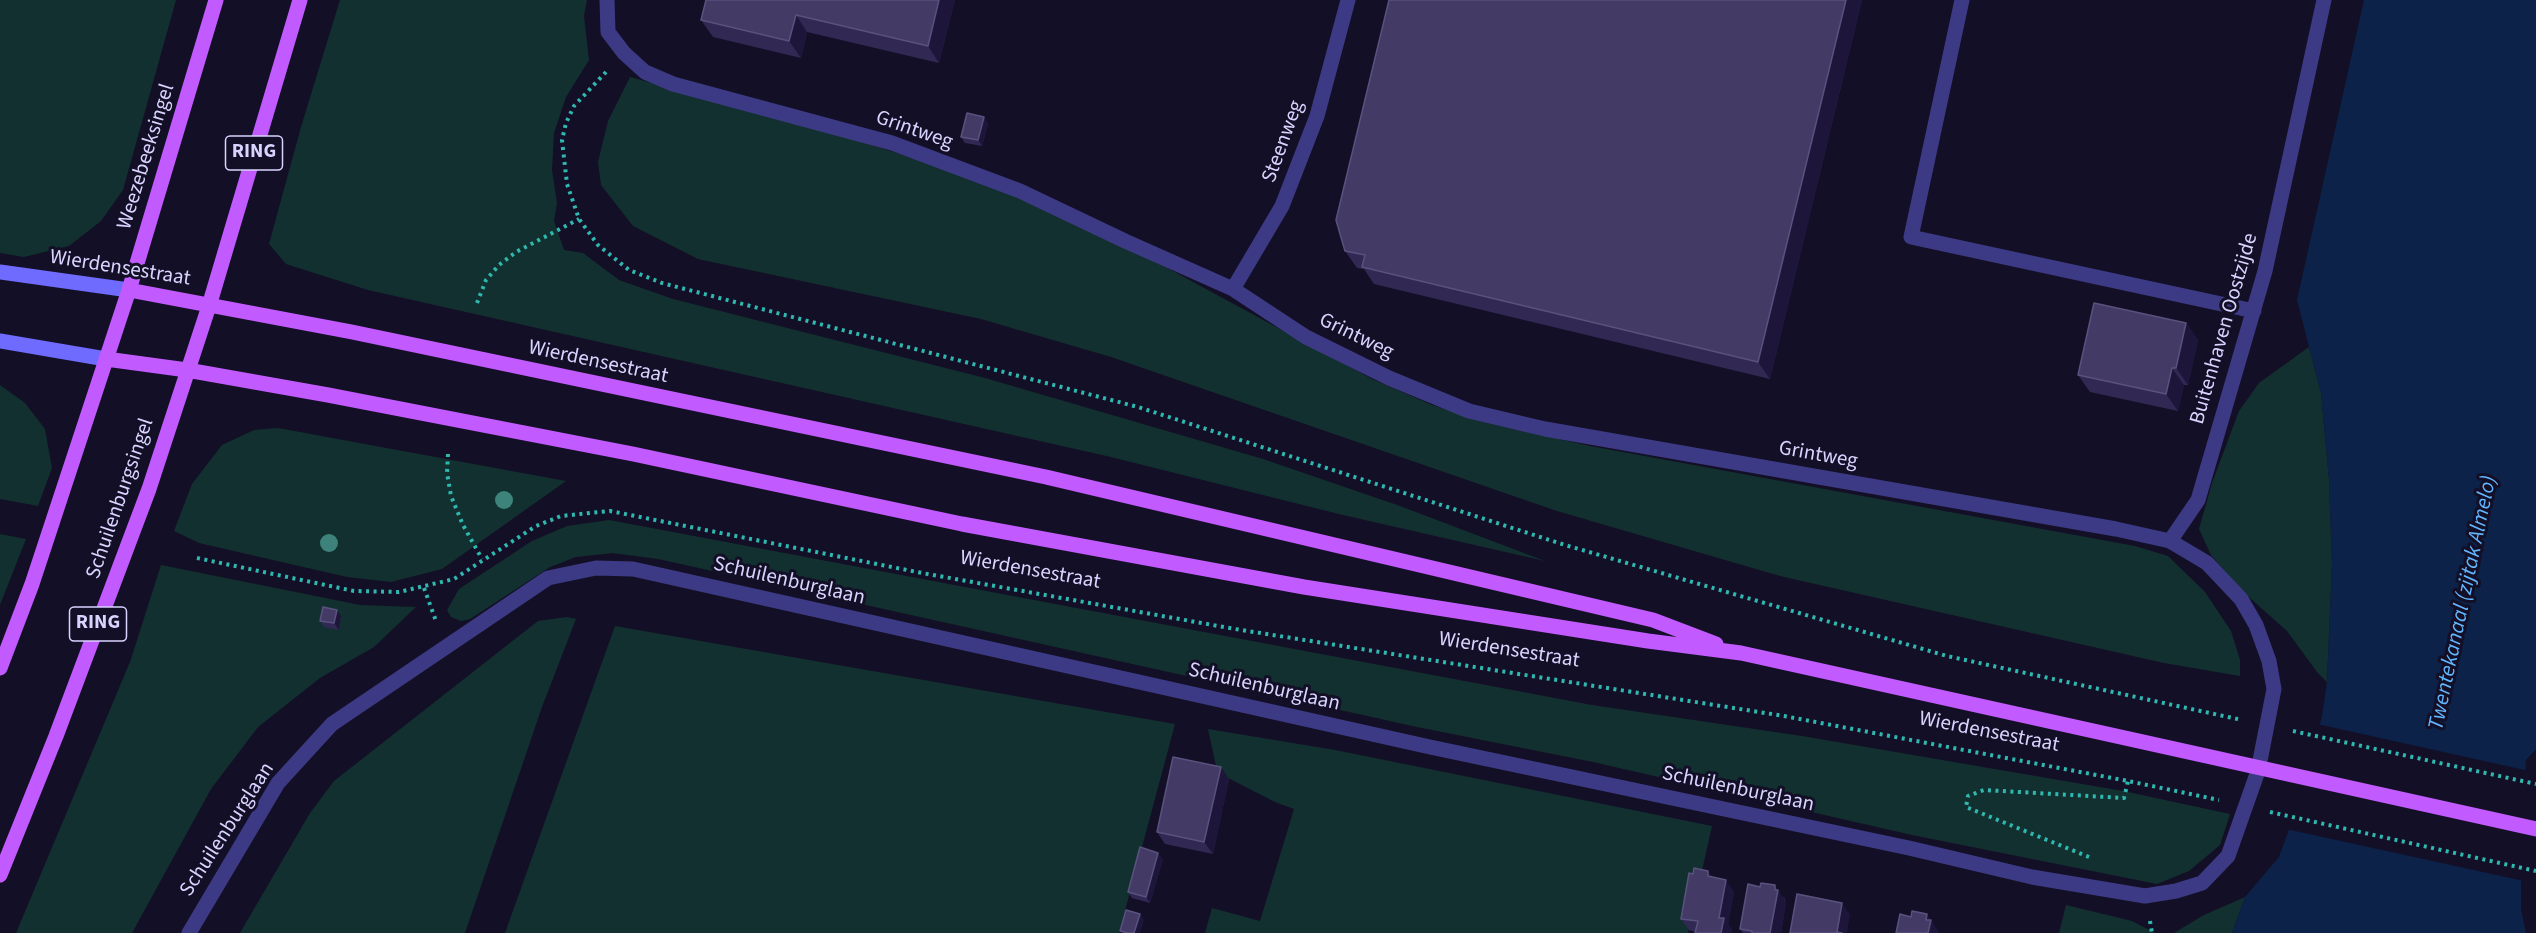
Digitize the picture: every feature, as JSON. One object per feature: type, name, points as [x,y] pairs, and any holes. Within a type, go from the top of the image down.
[{"type":"main road","name":"Weezebeeksingel","points":[[106,359],[216,0]]},
{"type":"main road","name":"RING","points":[[187,370],[209,306],[300,0]]},
{"type":"main road","name":"Wierdensestraat","points":[[0,272],[129,290],[352,332],[1046,477],[1653,620],[1741,654]]},
{"type":"main road","name":"Wierdensestraat","points":[[0,341],[187,370],[633,453],[962,524],[1304,587],[1741,654],[2536,829]]},
{"type":"main road","points":[[0,668],[32,584],[106,359]]},
{"type":"main road","name":"Schuilenburgsingel","points":[[0,875],[56,736],[145,499],[187,370]]},
{"type":"street","name":"Grintweg","points":[[607,0],[608,32],[624,53],[645,72],[674,84],[892,143],[1020,191],[1233,289],[1306,337],[1389,378],[1469,411],[1545,429],[2105,527],[2170,541]]},
{"type":"street","name":"Steenweg","points":[[1233,289],[1282,206],[1317,116],[1348,0]]},
{"type":"street","points":[[1962,0],[1911,237],[2254,311]]},
{"type":"street","name":"Buitenhaven Oostzijde","points":[[2170,541],[2198,500],[2254,311],[2265,272],[2324,0]]},
{"type":"street","name":"Schuilenburglaan","points":[[189,933],[278,783],[332,724],[548,578],[596,568],[633,569],[1430,747],[1909,848],[2032,877],[2145,896],[2176,891],[2202,883],[2228,856],[2258,771],[2274,689],[2269,661],[2256,624],[2241,599],[2207,563],[2170,541]]},
{"type":"path","points":[[624,53],[574,106],[566,123],[562,140],[567,184],[579,219],[598,245],[629,270],[671,286],[1138,407],[1565,545],[1947,656],[2250,722]]},
{"type":"path","points":[[477,303],[486,280],[499,265],[516,252],[579,219]]},
{"type":"path","points":[[448,454],[447,473],[451,496],[463,525],[482,559]]},
{"type":"path","name":"Wierdensestraat","points":[[424,588],[454,579],[536,526],[561,516],[610,511],[934,575],[1235,629],[1784,716],[2222,801]]},
{"type":"path","points":[[197,558],[354,591],[399,592],[424,588],[436,621],[450,645]]},
{"type":"path","points":[[2285,729],[2536,784]]},
{"type":"path","points":[[2093,858],[1966,807],[1968,796],[1984,790],[2124,798],[2128,781]]},
{"type":"path","points":[[2269,812],[2536,871]]},
{"type":"green space","points":[[0,0],[176,0],[123,190],[101,221],[69,246],[24,257],[0,253]]},
{"type":"green space","points":[[340,0],[587,0],[584,16],[589,60],[566,97],[554,133],[552,170],[557,203],[554,221],[564,250],[583,253],[619,280],[673,299],[985,378],[1263,459],[1400,506],[1545,561],[1343,515],[1111,457],[368,290],[286,264],[269,244],[301,127]]},
{"type":"green space","points":[[630,77],[806,125],[910,157],[1077,219],[1372,379],[1432,405],[1492,424],[1590,446],[2135,546],[2168,556],[2205,592],[2231,631],[2240,660],[2240,676],[2164,663],[1780,576],[1557,511],[1111,357],[981,319],[698,259],[633,226],[601,185],[598,162],[608,121]]},
{"type":"green space","points":[[2309,347],[2321,393],[2329,479],[2332,564],[2327,682],[2287,631],[2242,591],[2211,555],[2199,529],[2212,483],[2239,411],[2259,383]]},
{"type":"green space","points":[[0,385],[25,403],[45,429],[52,468],[38,506],[0,499]]},
{"type":"green space","points":[[278,428],[566,481],[442,569],[391,582],[347,577],[199,543],[174,531],[192,484],[222,445],[254,430]]},
{"type":"green space","points":[[609,520],[1592,705],[1802,736],[2123,791],[2230,814],[2220,845],[2189,871],[2157,884],[1912,835],[1593,762],[1417,727],[658,559],[613,553],[576,557],[550,567],[470,619],[461,621],[451,617],[447,610],[459,589],[532,541],[567,526]]},
{"type":"green space","points":[[0,534],[26,539],[0,605]]},
{"type":"green space","points":[[161,565],[360,605],[416,607],[374,647],[320,678],[258,727],[211,789],[132,933],[16,933],[130,662]]},
{"type":"green space","points":[[567,617],[576,619],[542,707],[465,933],[240,933],[310,813],[334,781],[538,621]]},
{"type":"green space","points":[[615,626],[1175,724],[1119,933],[505,933]]},
{"type":"green space","points":[[1208,729],[1335,750],[1712,826],[1688,933],[1205,933],[1212,908],[1260,921],[1294,809],[1228,778],[1216,766]]},
{"type":"green space","points":[[2245,897],[2232,933],[2174,933],[2204,915]]},
{"type":"green space","points":[[2066,905],[2132,921],[2155,933],[2059,933]]},
{"type":"water","name":"Twentekanaal (zijtak Almelo)","points":[[2364,0],[2536,0],[2536,749],[2526,760],[2523,797],[2515,830],[2521,848],[2521,909],[2526,933],[2232,933],[2245,897],[2279,857],[2298,805],[2322,716],[2327,682],[2332,564],[2329,479],[2321,393],[2297,300]]},
{"type":"pier","points":[[2317,724],[2529,771],[2526,798],[2518,830],[2524,848],[2524,881],[2286,829]]},
{"type":"building","points":[[706,0],[939,0],[928,46],[796,15],[789,41],[701,20]]},
{"type":"building","points":[[1389,0],[1846,0],[1758,362],[1362,267],[1365,255],[1345,251],[1336,220]]},
{"type":"building","points":[[967,113],[984,117],[978,140],[961,137]]},
{"type":"building","points":[[2094,303],[2186,323],[2176,368],[2172,368],[2166,394],[2078,375]]},
{"type":"building","points":[[323,607],[337,610],[334,623],[320,621]]},
{"type":"building","points":[[1173,757],[1221,767],[1204,842],[1157,832]]},
{"type":"building","points":[[1140,847],[1158,853],[1146,897],[1128,892]]},
{"type":"building","points":[[1694,868],[1708,871],[1708,876],[1726,880],[1719,918],[1724,918],[1721,933],[1695,933],[1698,921],[1681,919],[1689,873],[1693,874]]},
{"type":"building","points":[[1761,883],[1775,885],[1775,890],[1778,890],[1770,933],[1752,933],[1752,931],[1740,929],[1748,884],[1760,887]]},
{"type":"building","points":[[1797,894],[1842,903],[1837,932],[1842,933],[1790,933]]},
{"type":"building","points":[[1126,910],[1140,914],[1134,933],[1120,931]]},
{"type":"building","points":[[1912,911],[1927,914],[1926,920],[1931,920],[1928,933],[1896,933],[1900,914],[1911,917]]}]
